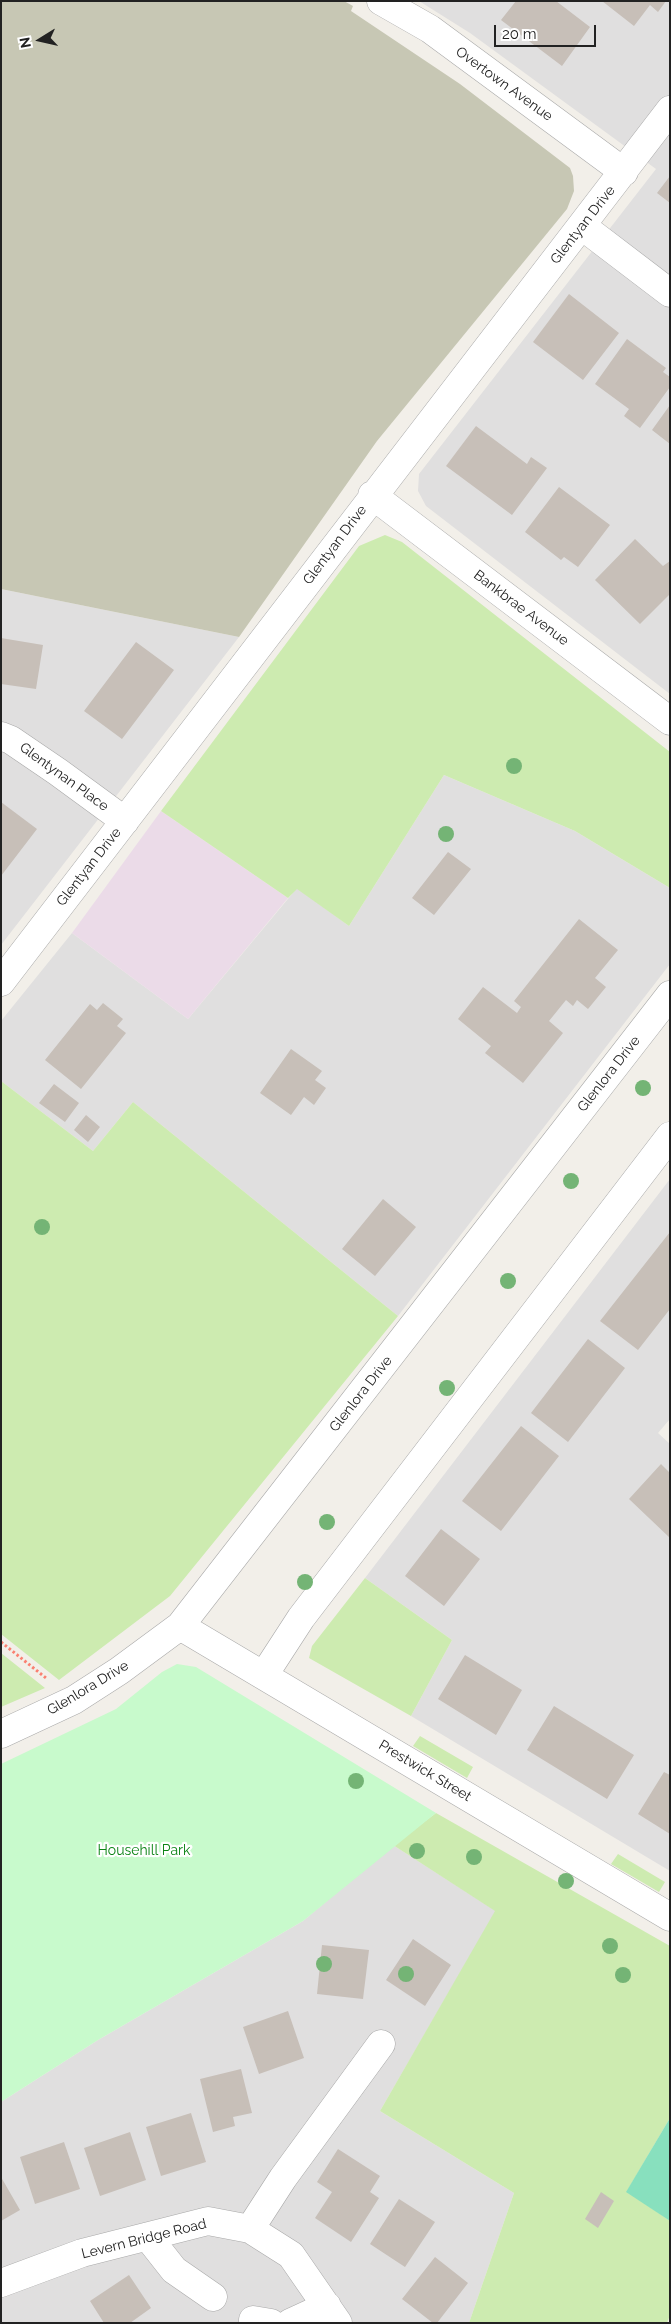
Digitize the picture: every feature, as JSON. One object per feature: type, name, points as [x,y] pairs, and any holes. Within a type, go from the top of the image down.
[{"type":"street","name":"Overtown Avenue","points":[[382,1],[430,30],[624,172]]},
{"type":"street","name":"Glentyan Drive","points":[[1,982],[372,495],[624,172],[670,110]]},
{"type":"street","points":[[582,226],[670,293]]},
{"type":"street","name":"Bankbrae Avenue","points":[[372,495],[670,720]]},
{"type":"street","name":"Glentynan Place","points":[[1,736],[11,740],[58,772],[125,821]]},
{"type":"street","name":"Glenlora Drive","points":[[1,1734],[74,1700],[119,1671],[180,1626],[670,996]]},
{"type":"street","points":[[264,1675],[301,1618],[670,1136]]},
{"type":"street","name":"Prestwick Street","points":[[180,1626],[670,1917]]},
{"type":"street","points":[[250,2229],[283,2178],[381,2044]]},
{"type":"street","name":"Levern Bridge Road","points":[[1,2283],[82,2253],[208,2221],[250,2229],[291,2255],[333,2315]]},
{"type":"street","points":[[148,2237],[174,2270],[213,2297]]},
{"type":"street","points":[[290,2323],[333,2315]]},
{"type":"path","points":[[1,1642],[74,1700]]},
{"type":"shaded area","points":[[1,1],[344,1],[353,6],[351,11],[460,84],[570,168],[573,176],[574,191],[567,209],[377,441],[239,637],[1,589]]},
{"type":"shaded area","points":[[419,1],[670,1],[670,694],[426,506],[418,491],[419,474],[656,169],[470,33]]},
{"type":"shaded area","points":[[1,589],[239,637],[1,945]]},
{"type":"shaded area","points":[[444,775],[575,831],[670,888],[670,964],[398,1316],[133,1102],[93,1151],[1,1081],[1,1021],[72,933],[188,1019],[297,888],[349,926]]},
{"type":"shaded area","points":[[161,811],[288,898],[188,1019],[72,933]]},
{"type":"shaded area","points":[[670,1179],[670,1419],[658,1433],[670,1444],[670,1871],[411,1716],[452,1640],[365,1578]]},
{"type":"shaded area","points":[[393,1845],[496,1911],[380,2111],[514,2193],[469,2323],[1,2323],[1,2102],[98,2040],[303,1921]]},
{"type":"green space","points":[[385,535],[402,542],[670,752],[670,888],[575,831],[444,775],[349,926],[297,889],[288,898],[161,811],[359,546]]},
{"type":"green space","points":[[1,1081],[93,1151],[133,1102],[398,1316],[170,1596],[59,1680],[1,1634]]},
{"type":"green space","points":[[365,1578],[452,1640],[411,1716],[309,1658],[312,1646]]},
{"type":"green space","points":[[1,1653],[45,1688],[1,1707]]},
{"type":"green space","name":"Househill Park","points":[[177,1664],[196,1667],[436,1813],[303,1921],[98,2040],[1,2102],[1,1764],[116,1709],[162,1672]]},
{"type":"green space","points":[[420,1736],[473,1767],[467,1778],[413,1746]]},
{"type":"green space","points":[[436,1813],[670,1946],[670,2118],[627,2191],[670,2221],[670,2315],[667,2323],[469,2323],[514,2193],[380,2111],[495,1911],[393,1845]]},
{"type":"green space","points":[[618,1854],[665,1882],[659,1892],[611,1864]]},
{"type":"green space","points":[[670,2118],[670,2221],[626,2192]]},
{"type":"building","points":[[516,1],[556,1],[590,27],[562,66],[501,20]]},
{"type":"building","points":[[602,1],[666,1],[658,12],[650,5],[634,26]]},
{"type":"building","points":[[670,176],[670,203],[657,193]]},
{"type":"building","points":[[569,294],[619,333],[583,380],[533,342]]},
{"type":"building","points":[[627,339],[666,368],[663,372],[670,377],[670,387],[640,428],[624,416],[629,409],[595,384]]},
{"type":"building","points":[[670,405],[670,444],[652,430]]},
{"type":"building","points":[[476,426],[527,464],[531,457],[547,468],[512,515],[446,466]]},
{"type":"building","points":[[559,487],[610,525],[578,567],[564,557],[561,560],[525,532]]},
{"type":"building","points":[[635,539],[663,566],[670,561],[670,594],[640,624],[595,580]]},
{"type":"building","points":[[1,638],[43,645],[36,689],[1,684]]},
{"type":"building","points":[[136,642],[174,670],[122,739],[84,711]]},
{"type":"building","points":[[1,802],[37,829],[1,876]]},
{"type":"building","points":[[448,852],[471,869],[434,915],[412,898]]},
{"type":"building","points":[[579,919],[618,950],[595,978],[606,987],[588,1009],[577,1000],[573,1006],[566,1000],[549,1021],[563,1033],[523,1083],[485,1053],[491,1046],[458,1019],[483,987],[517,1013],[521,1007],[514,1001]]},
{"type":"building","points":[[103,1003],[123,1019],[117,1026],[126,1033],[81,1089],[45,1060],[90,1004],[97,1010]]},
{"type":"building","points":[[291,1049],[322,1071],[315,1080],[326,1088],[314,1105],[304,1097],[291,1115],[260,1093]]},
{"type":"building","points":[[54,1084],[79,1103],[65,1122],[39,1103]]},
{"type":"building","points":[[86,1115],[100,1127],[88,1142],[74,1130]]},
{"type":"building","points":[[383,1199],[416,1227],[375,1276],[342,1249]]},
{"type":"building","points":[[670,1232],[670,1309],[638,1350],[600,1321]]},
{"type":"building","points":[[588,1339],[625,1368],[568,1442],[531,1413]]},
{"type":"building","points":[[521,1426],[559,1456],[501,1531],[462,1501]]},
{"type":"building","points":[[661,1464],[670,1473],[670,1538],[629,1499]]},
{"type":"building","points":[[441,1529],[480,1559],[444,1606],[405,1576]]},
{"type":"building","points":[[465,1655],[522,1690],[496,1735],[438,1699]]},
{"type":"building","points":[[554,1706],[634,1755],[607,1799],[527,1750]]},
{"type":"building","points":[[664,1772],[670,1775],[670,1834],[638,1814]]},
{"type":"building","points":[[413,1939],[451,1965],[425,2006],[386,1980]]},
{"type":"building","points":[[322,1945],[369,1950],[363,1999],[317,1994]]},
{"type":"building","points":[[288,2011],[304,2058],[259,2074],[243,2027]]},
{"type":"building","points":[[241,2069],[252,2113],[233,2117],[235,2126],[213,2132],[200,2079]]},
{"type":"building","points":[[191,2113],[206,2162],[161,2176],[146,2127]]},
{"type":"building","points":[[130,2132],[146,2180],[100,2196],[84,2148]]},
{"type":"building","points":[[64,2142],[80,2189],[35,2204],[20,2157]]},
{"type":"building","points":[[338,2149],[380,2176],[370,2192],[379,2198],[351,2242],[315,2218],[332,2192],[317,2182]]},
{"type":"building","points":[[1,2177],[20,2210],[1,2221]]},
{"type":"building","points":[[601,2192],[614,2201],[598,2228],[585,2219]]},
{"type":"building","points":[[399,2199],[435,2222],[405,2267],[370,2244]]},
{"type":"building","points":[[435,2257],[468,2283],[437,2323],[433,2323],[402,2299]]},
{"type":"building","points":[[129,2275],[151,2308],[130,2323],[104,2323],[90,2301]]}]
